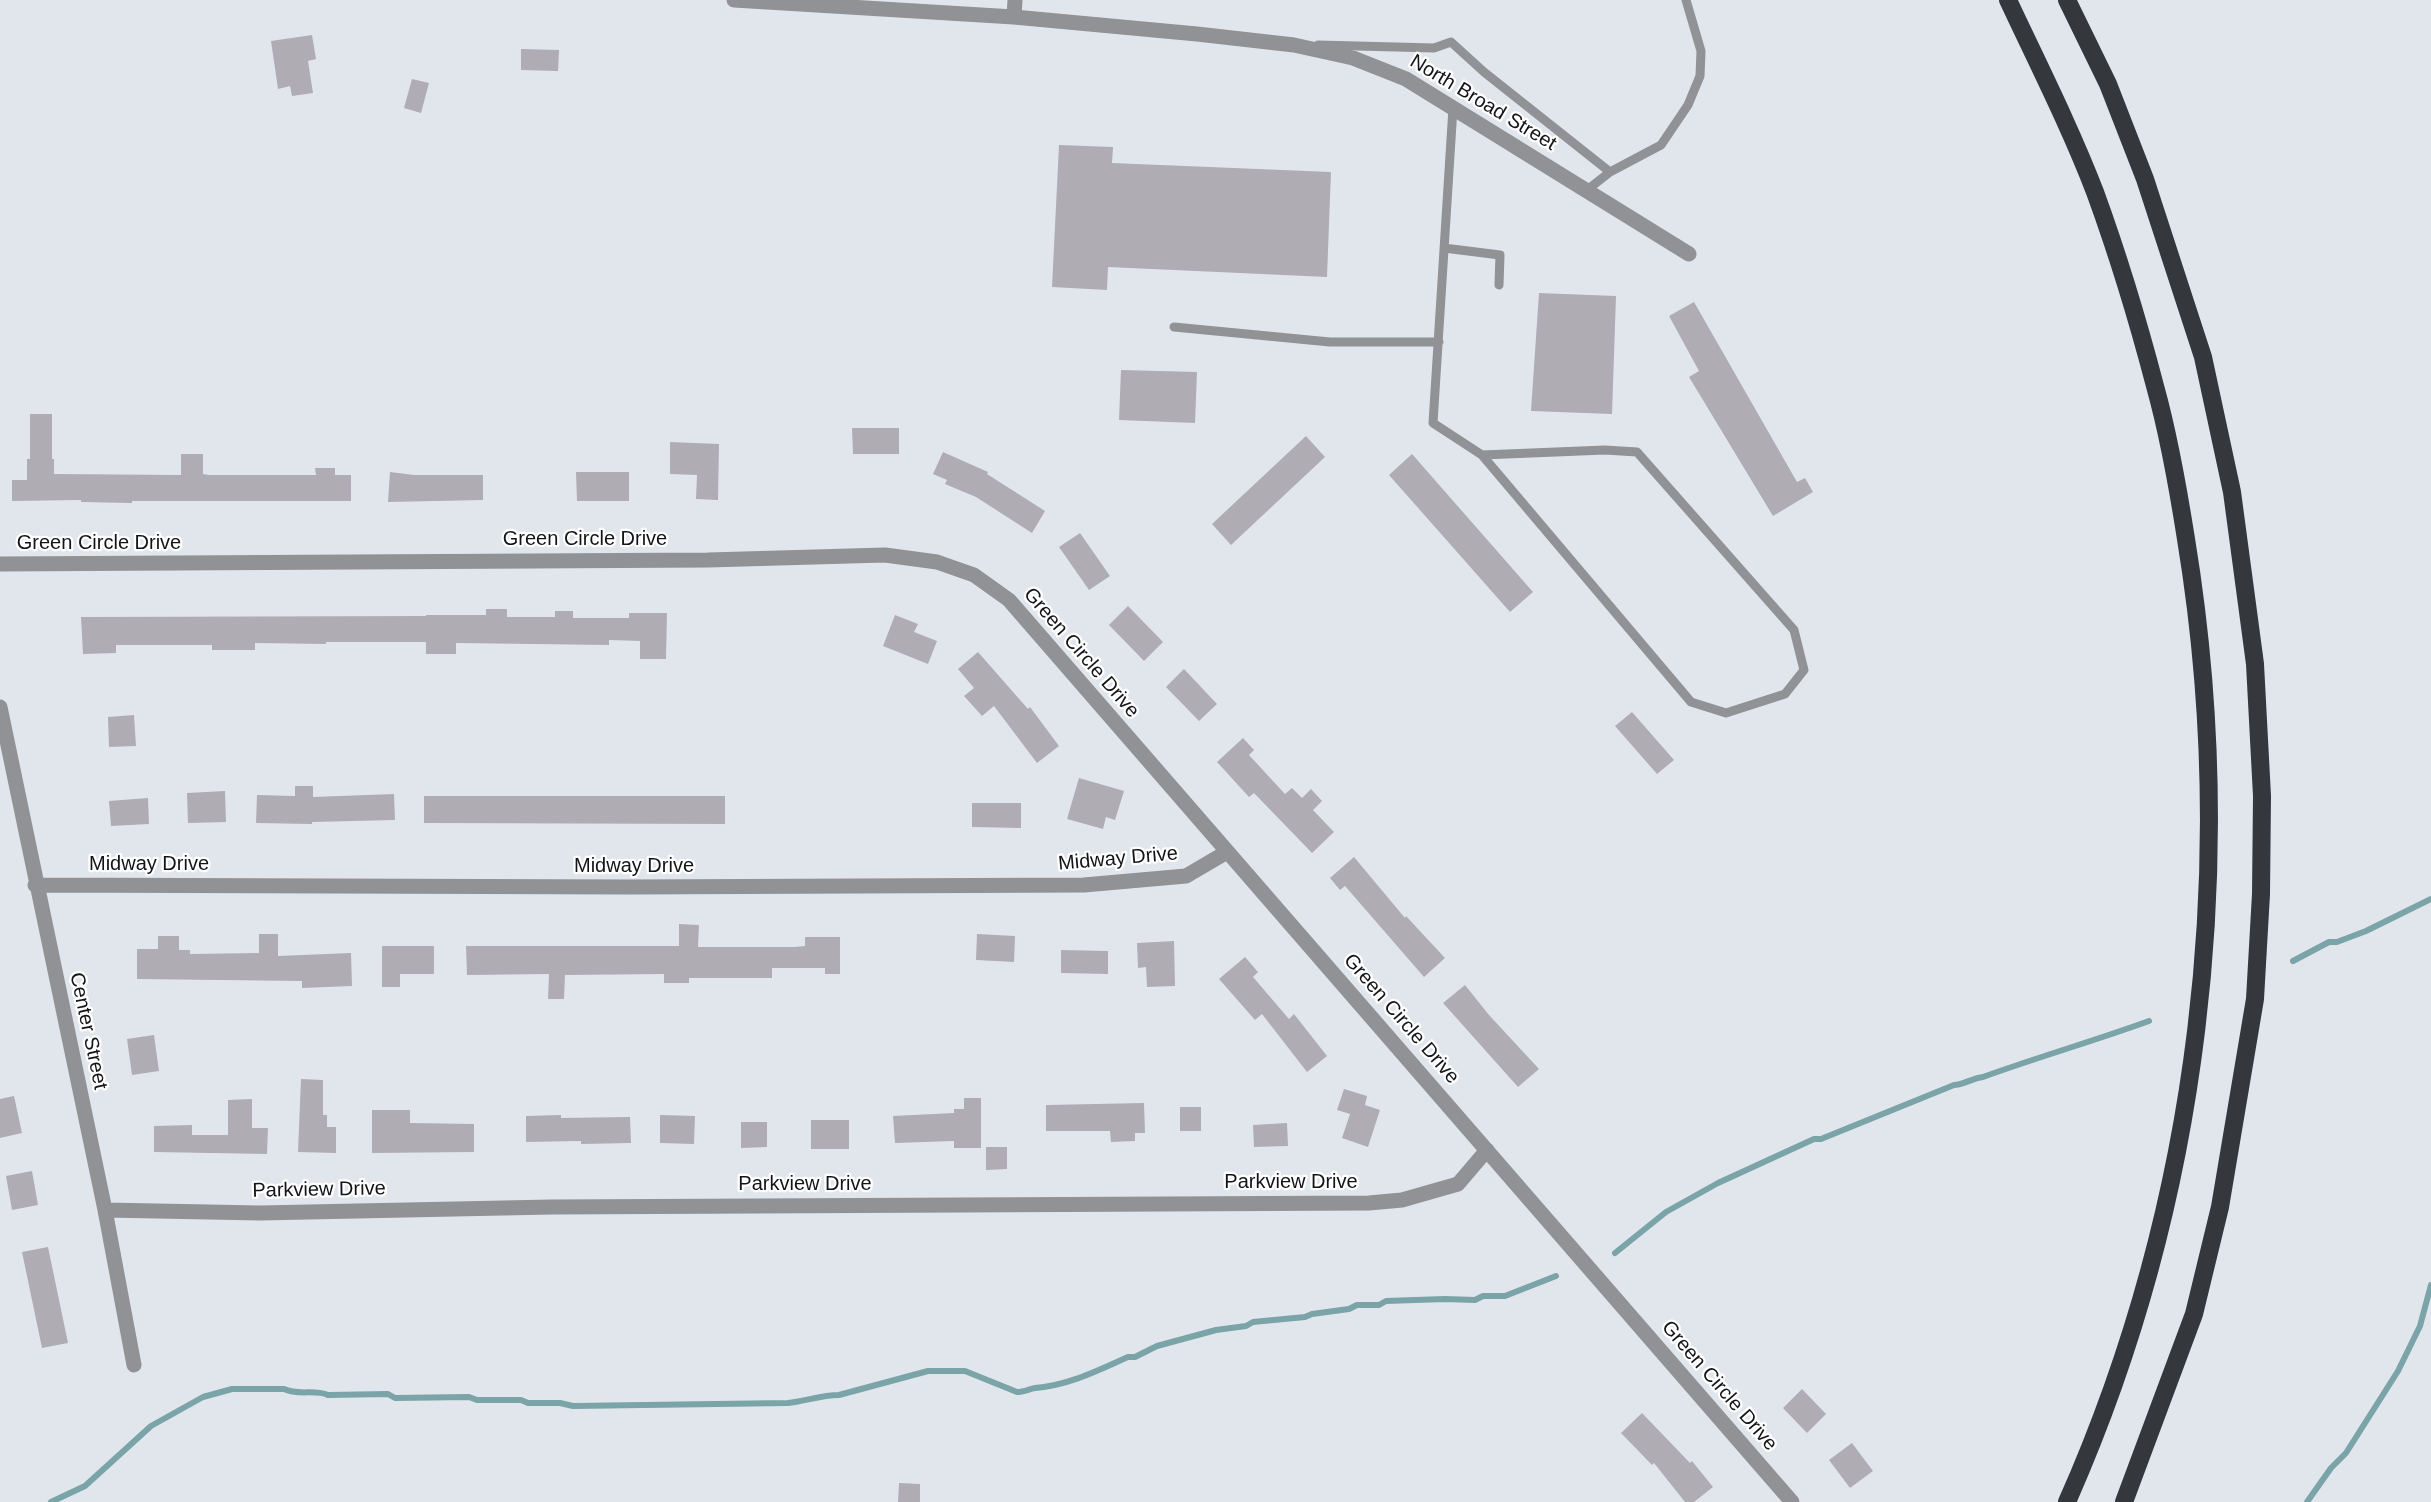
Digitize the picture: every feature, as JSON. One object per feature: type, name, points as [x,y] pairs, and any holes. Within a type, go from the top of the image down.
[{"type":"highway","points":[[2008,0],[2096,194],[2156,387],[2178,492],[2194,588],[2206,698],[2209,770],[2210,845],[2200,993],[2186,1101],[2168,1197],[2138,1313],[2089,1452],[2067,1502]]},
{"type":"highway","points":[[2067,0],[2108,84],[2145,179],[2203,357],[2232,492],[2255,664],[2262,796],[2261,894],[2255,999],[2220,1207],[2194,1314],[2124,1502]]},
{"type":"street","name":"North Broad Street","points":[[734,0],[1014,17],[1294,45],[1353,58],[1406,79],[1689,254]]},
{"type":"street","points":[[1014,17],[1015,0]]},
{"type":"street","name":"Green Circle Drive","points":[[0,564],[696,560],[885,555],[937,562],[974,575],[1009,600],[1792,1502]]},
{"type":"street","name":"Center Street","points":[[0,707],[35,885],[105,1210],[134,1365]]},
{"type":"street","name":"Midway Drive","points":[[35,885],[618,887],[1084,885],[1186,876],[1227,852]]},
{"type":"street","name":"Parkview Drive","points":[[105,1210],[260,1213],[552,1207],[1369,1203],[1402,1200],[1458,1184],[1487,1150]]},
{"type":"lane","points":[[1587,190],[1610,172],[1661,145],[1688,105],[1700,76],[1701,51],[1686,0]]},
{"type":"lane","points":[[1294,45],[1434,48],[1451,42],[1484,72],[1610,172]]},
{"type":"lane","points":[[1453,108],[1432,423],[1482,455],[1691,702],[1726,713],[1785,694],[1804,670],[1794,630],[1637,452],[1605,450],[1482,455]]},
{"type":"lane","points":[[1444,248],[1500,255],[1499,285]]},
{"type":"lane","points":[[1174,327],[1330,342],[1438,342]]},
{"type":"building","points":[[312,35],[316,59],[308,61],[313,93],[292,96],[290,86],[278,89],[271,41]]},
{"type":"building","points":[[521,49],[559,50],[558,71],[521,70]]},
{"type":"building","points":[[412,79],[429,83],[421,113],[404,108]]},
{"type":"building","points":[[1059,145],[1113,147],[1112,163],[1331,172],[1327,277],[1108,267],[1107,290],[1052,287]]},
{"type":"building","points":[[1539,293],[1616,296],[1612,414],[1531,411]]},
{"type":"building","points":[[1694,302],[1797,482],[1805,478],[1813,492],[1773,516],[1689,377],[1699,371],[1669,316]]},
{"type":"building","points":[[1121,370],[1197,372],[1195,423],[1119,420]]},
{"type":"building","points":[[30,414],[52,414],[54,474],[181,475],[181,454],[203,454],[203,474],[209,475],[316,475],[315,468],[335,468],[335,475],[351,475],[351,501],[132,501],[132,503],[81,502],[81,500],[12,501],[12,480],[27,480],[27,459],[30,459]]},
{"type":"building","points":[[852,428],[899,428],[899,454],[853,454]]},
{"type":"building","points":[[1306,436],[1325,457],[1231,545],[1212,524]]},
{"type":"building","points":[[670,442],[719,444],[718,500],[696,499],[697,475],[670,474]]},
{"type":"building","points":[[943,452],[988,472],[987,474],[1045,511],[1032,533],[976,497],[945,484],[947,480],[933,474]]},
{"type":"building","points":[[1412,454],[1533,592],[1510,612],[1389,475]]},
{"type":"building","points":[[390,472],[414,475],[483,475],[483,500],[388,502]]},
{"type":"building","points":[[576,472],[629,472],[629,501],[577,501]]},
{"type":"building","points":[[1080,533],[1110,576],[1089,590],[1059,547]]},
{"type":"building","points":[[1128,606],[1163,642],[1144,661],[1109,625]]},
{"type":"building","points":[[486,609],[507,609],[507,617],[555,617],[555,611],[573,611],[573,618],[629,618],[629,613],[667,613],[666,659],[640,659],[640,641],[609,640],[609,645],[456,643],[456,654],[426,654],[426,642],[326,642],[326,644],[255,643],[255,650],[212,650],[212,645],[116,645],[116,653],[83,654],[81,617],[486,615]]},
{"type":"building","points":[[895,615],[918,624],[914,632],[937,641],[928,664],[883,646]]},
{"type":"building","points":[[978,652],[1028,709],[1030,707],[1059,746],[1037,763],[994,706],[982,716],[964,696],[974,688],[958,669]]},
{"type":"building","points":[[1184,669],[1217,704],[1199,721],[1166,687]]},
{"type":"building","points":[[1632,712],[1674,760],[1657,774],[1615,726]]},
{"type":"building","points":[[134,715],[136,746],[109,747],[108,717]]},
{"type":"building","points":[[1243,738],[1254,750],[1249,755],[1285,794],[1292,788],[1302,798],[1311,789],[1322,801],[1313,810],[1334,832],[1312,853],[1254,793],[1249,797],[1217,762]]},
{"type":"building","points":[[1079,778],[1124,791],[1115,820],[1106,817],[1103,829],[1067,819]]},
{"type":"building","points":[[295,786],[313,786],[313,797],[394,794],[395,820],[312,822],[312,824],[256,823],[257,795],[295,796]]},
{"type":"building","points":[[225,791],[226,822],[188,823],[187,793]]},
{"type":"building","points":[[424,796],[725,796],[725,824],[424,823]]},
{"type":"building","points":[[148,798],[149,824],[111,826],[109,801]]},
{"type":"building","points":[[972,803],[1021,803],[1021,828],[972,827]]},
{"type":"building","points":[[1354,857],[1405,918],[1406,916],[1445,958],[1424,977],[1345,886],[1340,890],[1330,878]]},
{"type":"building","points":[[679,924],[699,925],[698,947],[795,947],[805,946],[805,937],[840,937],[840,974],[825,974],[825,968],[772,968],[772,978],[689,978],[689,983],[664,983],[664,974],[565,975],[564,999],[548,999],[549,974],[467,975],[466,946],[679,946]]},
{"type":"building","points":[[259,934],[278,934],[278,956],[351,953],[352,986],[302,988],[302,981],[137,979],[137,949],[158,949],[158,936],[179,936],[179,950],[190,950],[190,954],[259,953]]},
{"type":"building","points":[[977,934],[1015,936],[1014,962],[976,960]]},
{"type":"building","points":[[1174,941],[1175,986],[1147,987],[1146,967],[1138,968],[1137,943]]},
{"type":"building","points":[[382,946],[434,946],[434,974],[400,974],[400,987],[382,987]]},
{"type":"building","points":[[1061,950],[1108,951],[1108,974],[1061,973]]},
{"type":"building","points":[[1245,957],[1258,972],[1253,977],[1289,1019],[1294,1014],[1327,1056],[1307,1072],[1262,1014],[1255,1020],[1219,979]]},
{"type":"building","points":[[1465,985],[1489,1015],[1539,1069],[1518,1087],[1443,1003]]},
{"type":"building","points":[[154,1035],[159,1071],[132,1075],[127,1039]]},
{"type":"building","points":[[301,1079],[323,1080],[323,1115],[327,1115],[327,1127],[336,1127],[336,1153],[298,1152]]},
{"type":"building","points":[[1344,1089],[1367,1096],[1365,1105],[1380,1110],[1368,1147],[1342,1138],[1350,1114],[1337,1110]]},
{"type":"building","points":[[14,1096],[22,1133],[0,1138],[0,1099]]},
{"type":"building","points":[[964,1098],[981,1098],[981,1148],[954,1148],[954,1141],[895,1143],[893,1116],[954,1113],[954,1109],[964,1109]]},
{"type":"building","points":[[252,1099],[252,1128],[268,1128],[267,1154],[154,1152],[154,1126],[192,1125],[192,1135],[228,1135],[228,1100]]},
{"type":"building","points":[[1144,1103],[1145,1133],[1135,1133],[1135,1141],[1111,1142],[1110,1131],[1046,1131],[1046,1105]]},
{"type":"building","points":[[1180,1107],[1201,1107],[1201,1131],[1180,1131]]},
{"type":"building","points":[[372,1110],[410,1110],[410,1123],[474,1124],[474,1152],[372,1153]]},
{"type":"building","points":[[561,1115],[561,1118],[630,1117],[631,1143],[526,1142],[526,1116]]},
{"type":"building","points":[[660,1115],[695,1116],[694,1144],[660,1143]]},
{"type":"building","points":[[811,1120],[849,1120],[849,1149],[811,1149]]},
{"type":"building","points":[[741,1122],[767,1122],[767,1147],[741,1148]]},
{"type":"building","points":[[1287,1123],[1288,1146],[1254,1147],[1253,1125]]},
{"type":"building","points":[[986,1147],[1007,1147],[1007,1169],[986,1170]]},
{"type":"building","points":[[32,1171],[38,1205],[12,1210],[6,1176]]},
{"type":"building","points":[[48,1247],[68,1343],[42,1348],[22,1252]]},
{"type":"building","points":[[1802,1389],[1826,1414],[1807,1433],[1783,1408]]},
{"type":"building","points":[[1642,1413],[1690,1463],[1692,1461],[1713,1487],[1694,1502],[1685,1502],[1654,1463],[1652,1465],[1621,1433]]},
{"type":"building","points":[[1852,1443],[1873,1471],[1850,1488],[1829,1460]]},
{"type":"building","points":[[899,1483],[920,1484],[920,1502],[898,1502]]},
{"type":"waterway","points":[[2293,961],[2329,942],[2337,942],[2366,931],[2431,899]]},
{"type":"waterway","points":[[1615,1253],[1666,1212],[1718,1183],[1814,1139],[1821,1139],[1954,1085],[2149,1021]]},
{"type":"waterway","points":[[51,1502],[85,1486],[151,1426],[203,1397],[232,1389],[284,1389],[328,1395],[388,1394],[395,1398],[469,1397],[477,1400],[521,1400],[528,1403],[560,1403],[573,1406],[788,1403],[839,1395],[928,1371],[965,1371],[1020,1392],[1071,1381],[1128,1357],[1135,1357],[1157,1346],[1216,1330],[1246,1326],[1253,1322],[1305,1317],[1349,1309],[1357,1305],[1379,1305],[1386,1301],[1475,1300],[1483,1296],[1505,1296],[1556,1276]]},
{"type":"waterway","points":[[2307,1502],[2331,1468],[2346,1453],[2398,1371],[2420,1326],[2431,1285]]}]
